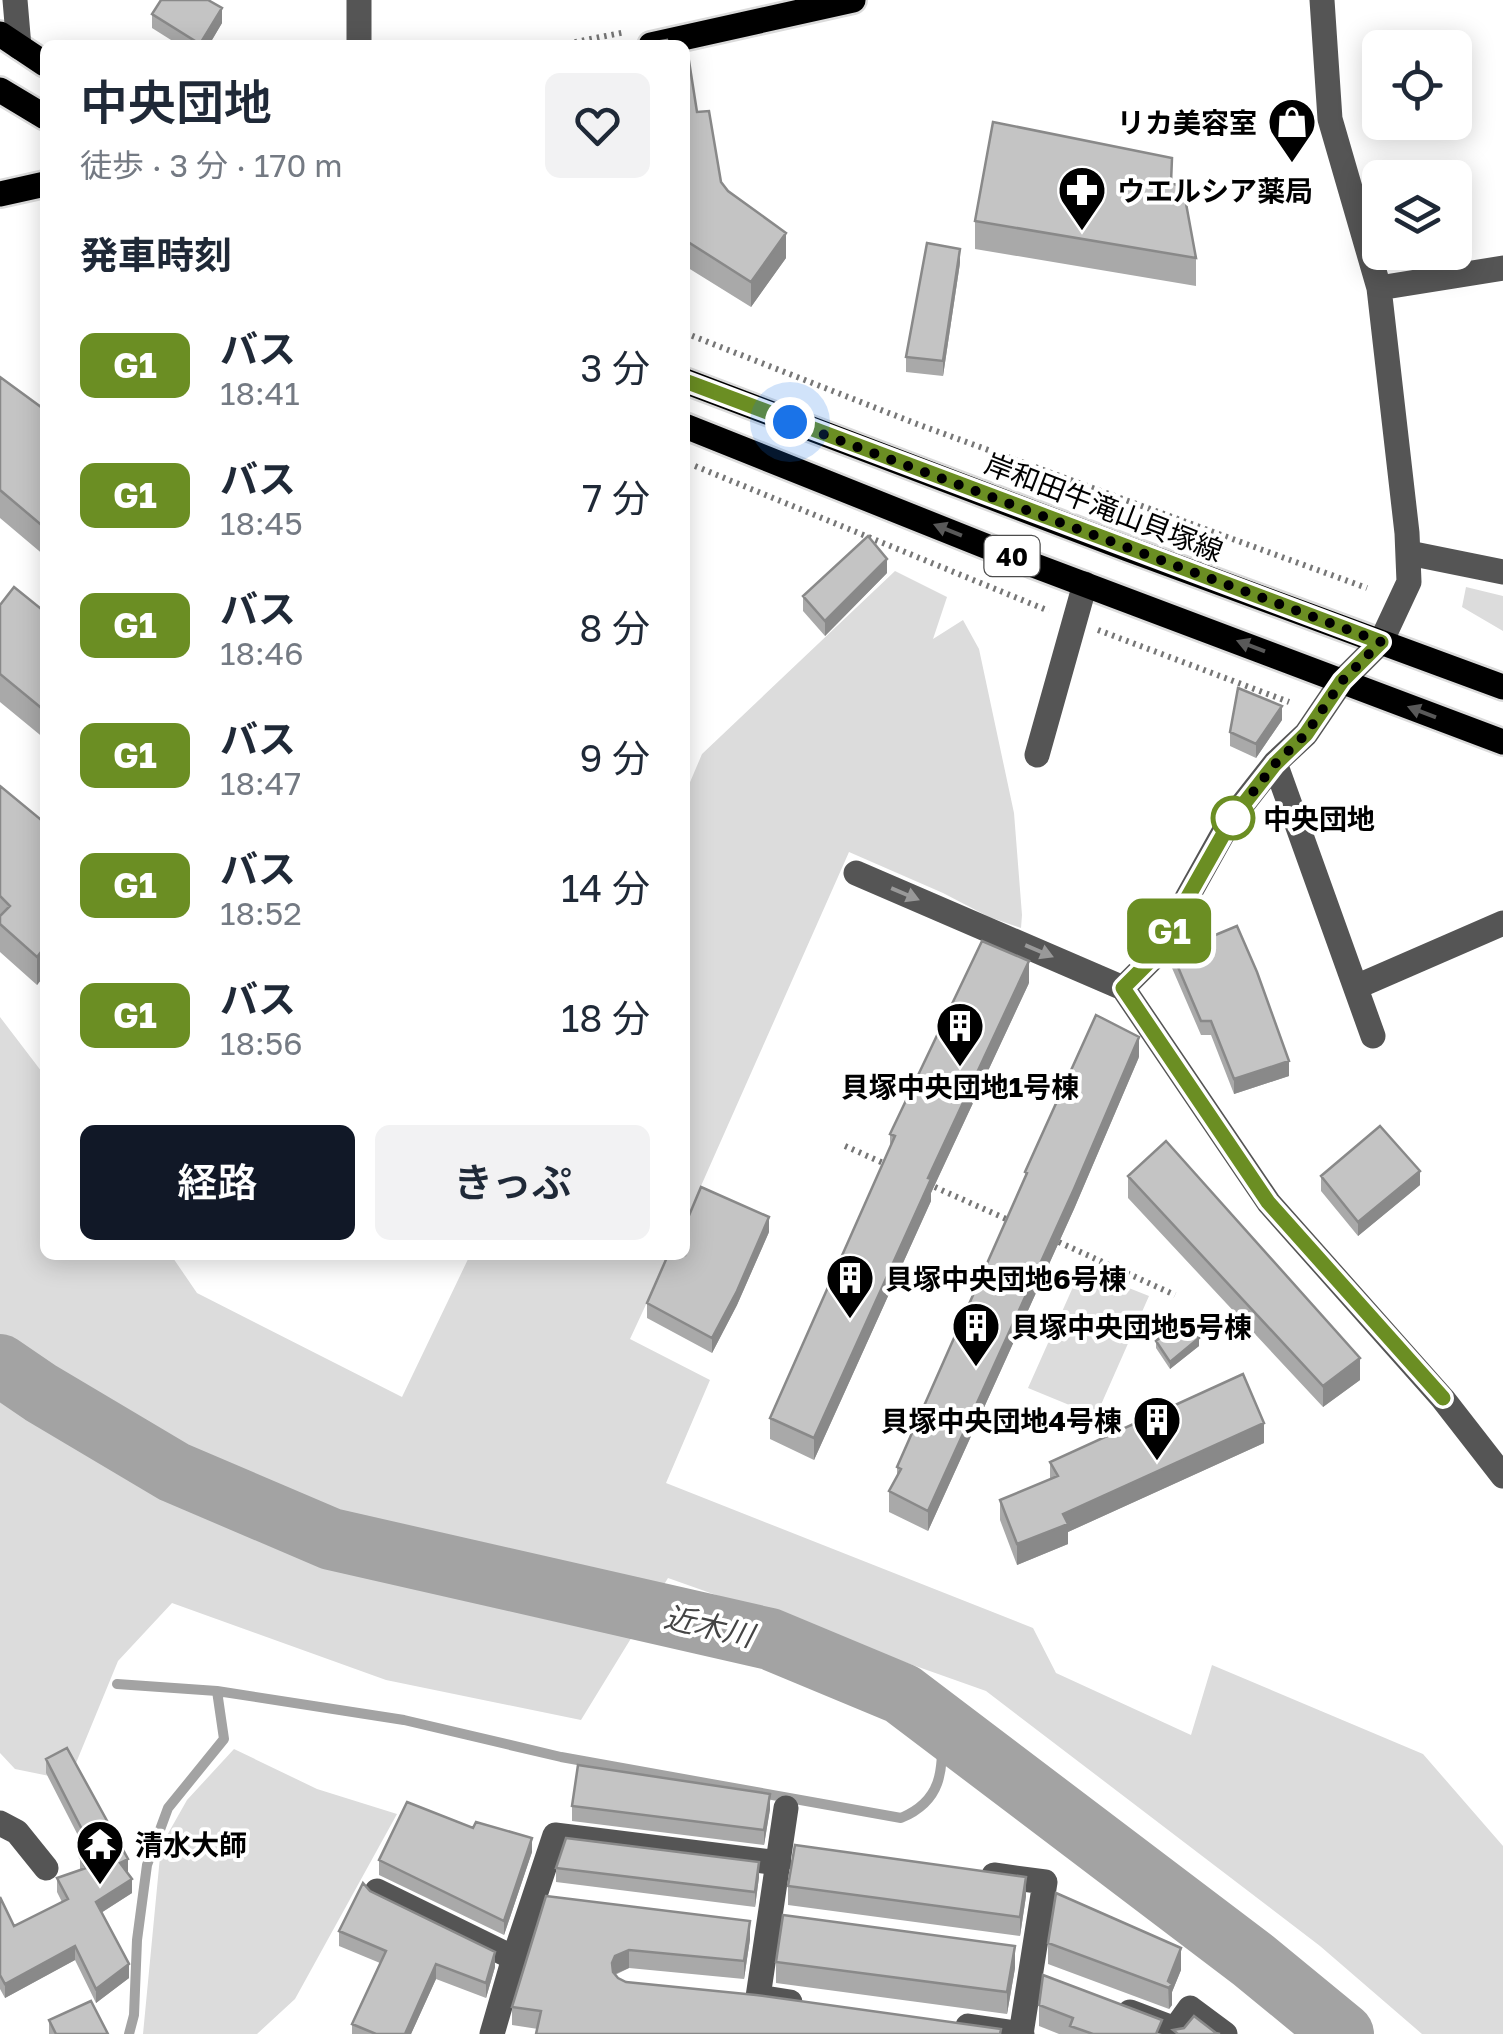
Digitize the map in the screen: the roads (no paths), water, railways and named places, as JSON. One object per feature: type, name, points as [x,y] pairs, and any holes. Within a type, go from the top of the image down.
[{"type":"main road","points":[[674,40],[854,0]]},
{"type":"main road","points":[[9,40],[40,61]]},
{"type":"main road","points":[[1,91],[40,114]]},
{"type":"main road","points":[[0,194],[40,185]]},
{"type":"main road","name":"岸和田牛滝山貝塚線","points":[[690,384],[1503,687]]},
{"type":"main road","name":"40","points":[[690,428],[1085,584],[1503,742]]},
{"type":"street","points":[[9,40],[14,0]]},
{"type":"street","points":[[359,0],[360,40]]},
{"type":"street","points":[[1123,988],[1154,957],[1232,819],[1275,764],[1306,734],[1342,681],[1381,642],[1408,582],[1409,552],[1379,288],[1330,118],[1322,0]]},
{"type":"street","points":[[1379,288],[1503,268]]},
{"type":"street","points":[[1409,552],[1503,572]]},
{"type":"street","points":[[1037,756],[1085,584]]},
{"type":"street","points":[[1275,764],[1373,1036]]},
{"type":"street","points":[[856,873],[1123,988],[1268,1202],[1443,1398],[1503,1476]]},
{"type":"street","points":[[1356,987],[1503,923]]},
{"type":"street","points":[[786,1808],[786,1852],[749,1996],[815,2005]]},
{"type":"street","points":[[0,1823],[17,1832],[46,1868]]},
{"type":"street","points":[[492,2034],[514,1958],[544,1897],[555,1835],[786,1852]]},
{"type":"street","points":[[946,2023],[1021,2034],[1033,1966],[1045,1882],[970,1872]]},
{"type":"street","points":[[378,1891],[514,1958]]},
{"type":"street","points":[[1103,2002],[1174,2032],[1190,2008],[1226,2034]]},
{"type":"waterway","name":"近木川","points":[[0,1365],[174,1472],[331,1539],[770,1639],[902,1694],[1253,1960],[1343,2034]]},
{"type":"waterway","points":[[117,1684],[217,1691],[404,1720],[561,1757],[901,1818],[916,1810],[934,1791],[941,1767],[942,1724]]},
{"type":"waterway","points":[[129,2034],[147,1865],[168,1808],[224,1739],[217,1691]]},
{"type":"place","name":"リカ美容室","points":[[1292,164]]},
{"type":"place","name":"ウエルシア薬局","points":[[1082,232]]},
{"type":"place","name":"中央団地","points":[[1233,818]]},
{"type":"place","name":"貝塚中央団地1号棟","points":[[960,1068]]},
{"type":"place","name":"貝塚中央団地6号棟","points":[[850,1320]]},
{"type":"place","name":"貝塚中央団地5号棟","points":[[976,1368]]},
{"type":"place","name":"貝塚中央団地4号棟","points":[[1157,1462]]},
{"type":"place","name":"清水大師","points":[[100,1886]]}]
